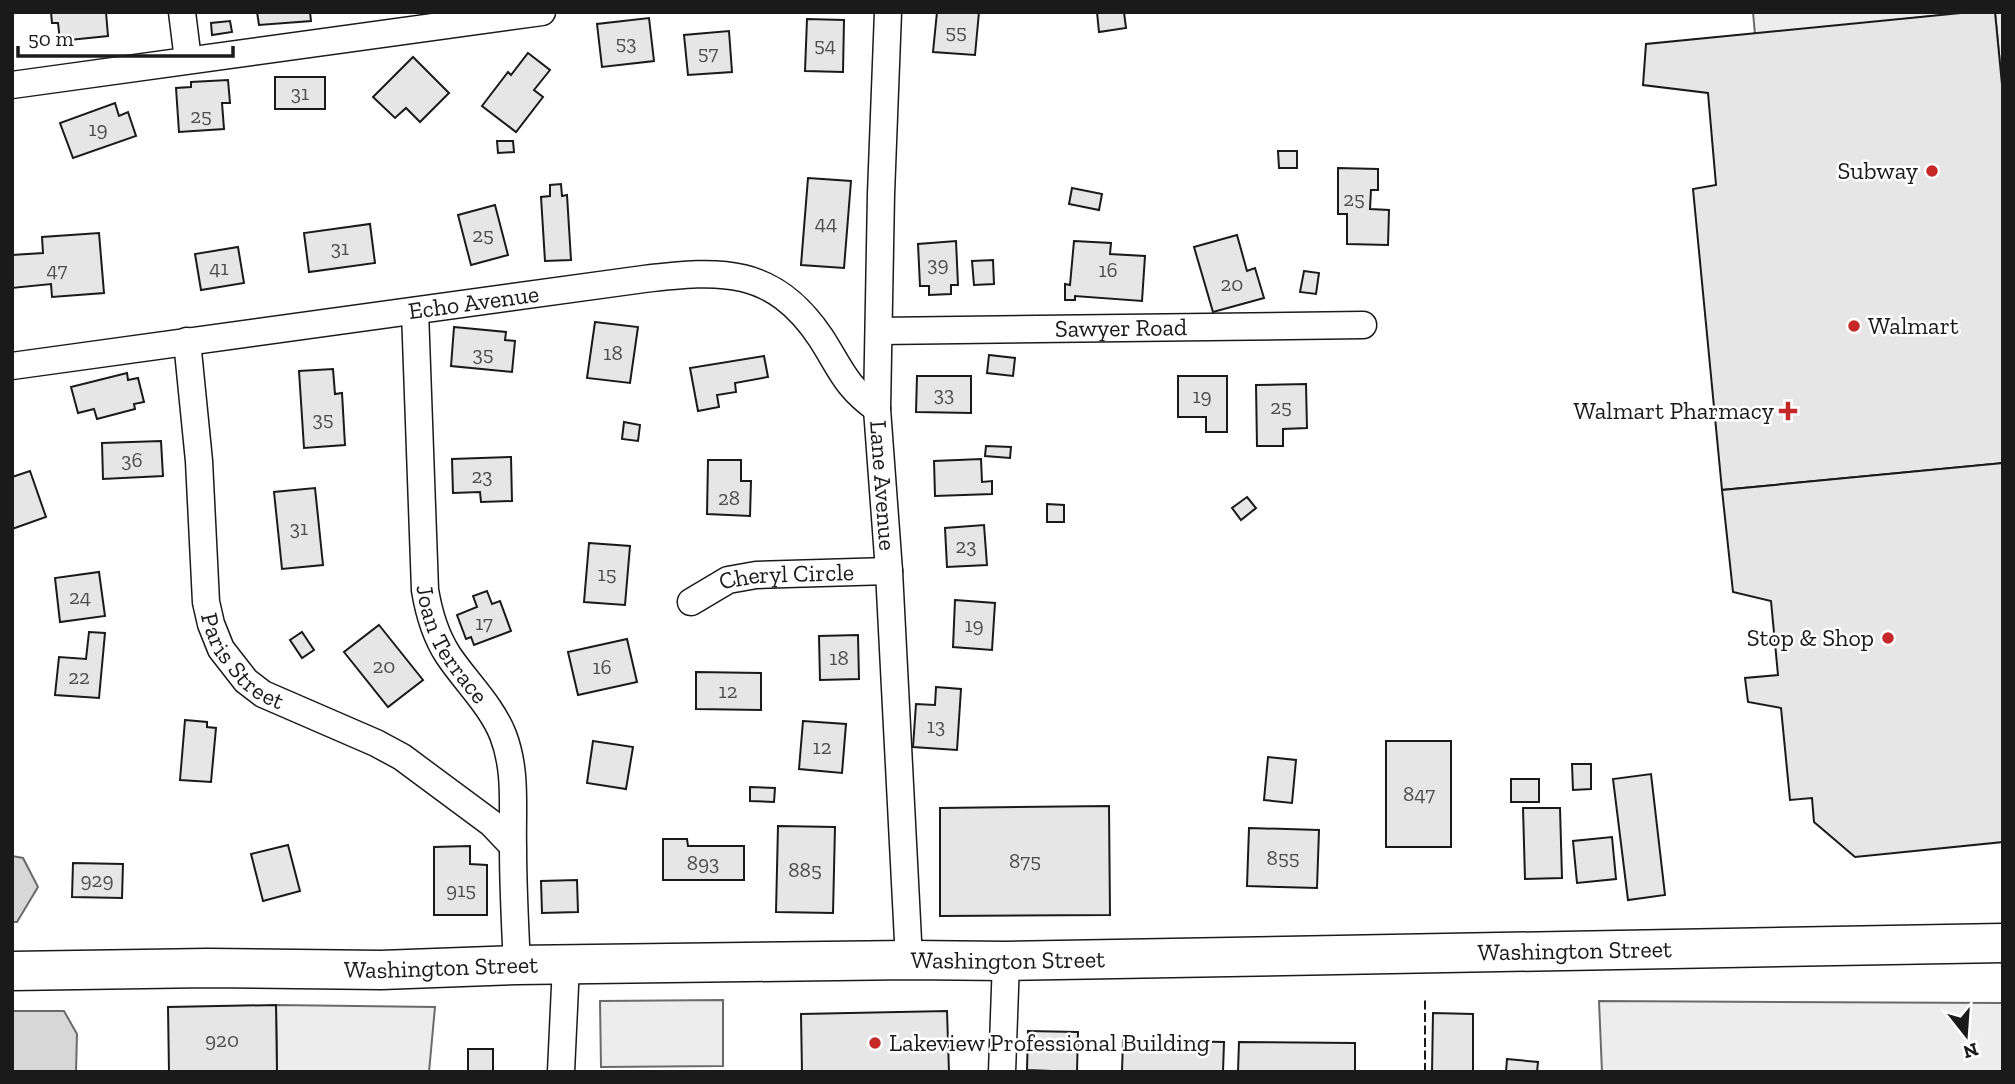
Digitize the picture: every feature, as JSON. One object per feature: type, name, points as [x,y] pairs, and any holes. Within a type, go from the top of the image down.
[{"type":"main road","name":"Washington Street","points":[[12,971],[208,968],[381,970],[517,965],[1006,961],[2003,943]]},
{"type":"street","points":[[182,12],[188,60]]},
{"type":"street","points":[[12,85],[542,12]]},
{"type":"street","name":"Lane Avenue","points":[[888,12],[877,409],[909,960]]},
{"type":"street","name":"Echo Avenue","points":[[12,366],[695,273],[718,273],[761,284],[795,307],[815,330],[845,380],[860,397],[877,409]]},
{"type":"street","name":"Joan Terrace","points":[[415,311],[425,590],[430,616],[449,657],[492,712],[508,751],[513,777],[512,845],[517,965]]},
{"type":"street","name":"Sawyer Road","points":[[879,331],[1363,326]]},
{"type":"street","name":"Paris Street","points":[[187,341],[199,461],[206,602],[221,649],[246,681],[263,694],[402,757],[491,823],[512,845]]},
{"type":"street","name":"Cheryl Circle","points":[[691,602],[728,580],[756,575],[888,571]]},
{"type":"street","points":[[1002,1072],[1006,961]]},
{"type":"street","points":[[561,1072],[566,965]]},
{"type":"shaded area","points":[[1753,12],[1971,12],[1755,35]]},
{"type":"shaded area","points":[[1995,12],[2003,12],[2003,95]]},
{"type":"shaded area","points":[[12,856],[23,858],[38,887],[17,922],[12,922]]},
{"type":"shaded area","points":[[723,1000],[723,1066],[601,1067],[600,1001]]},
{"type":"shaded area","points":[[1599,1001],[2003,1003],[2003,1072],[1602,1072]]},
{"type":"shaded area","points":[[276,1005],[435,1007],[429,1072],[277,1072]]},
{"type":"shaded area","points":[[12,1011],[64,1011],[77,1034],[76,1072],[12,1072]]},
{"type":"building","points":[[51,12],[106,12],[108,36],[60,41],[58,23],[52,23]]},
{"type":"building","points":[[257,12],[310,12],[311,21],[259,25]]},
{"type":"building","points":[[937,12],[979,12],[975,55],[933,52]]},
{"type":"building","points":[[1097,12],[1124,12],[1126,28],[1099,32]]},
{"type":"building","name":"Walmart","points":[[1971,12],[1995,12],[2003,95],[2003,463],[1722,490],[1693,189],[1716,185],[1708,93],[1643,85],[1646,44]]},
{"type":"building","points":[[649,18],[654,61],[602,67],[597,24]]},
{"type":"building","points":[[807,19],[844,20],[843,72],[805,71]]},
{"type":"building","points":[[230,21],[232,32],[212,35],[211,23]]},
{"type":"building","points":[[729,31],[732,72],[688,75],[684,35]]},
{"type":"building","points":[[528,53],[550,70],[534,90],[543,97],[516,132],[482,106],[508,72],[511,75]]},
{"type":"building","points":[[413,57],[449,93],[420,122],[406,108],[395,118],[373,97]]},
{"type":"building","points":[[275,77],[325,77],[325,109],[275,109]]},
{"type":"building","points":[[228,80],[230,103],[222,103],[224,129],[179,132],[176,88],[191,87],[191,82]]},
{"type":"building","points":[[115,103],[119,116],[128,112],[136,136],[73,158],[60,123]]},
{"type":"building","points":[[497,141],[513,141],[514,152],[498,153]]},
{"type":"building","points":[[1278,151],[1297,151],[1297,168],[1279,168]]},
{"type":"building","points":[[1338,168],[1378,169],[1378,190],[1371,190],[1370,209],[1389,210],[1388,245],[1347,244],[1347,214],[1338,214]]},
{"type":"building","points":[[808,178],[851,181],[844,268],[801,265]]},
{"type":"building","points":[[561,184],[562,196],[567,195],[571,260],[545,261],[541,197],[550,196],[550,185]]},
{"type":"building","points":[[1072,188],[1102,194],[1099,210],[1069,204]]},
{"type":"building","points":[[495,205],[508,255],[471,265],[458,215]]},
{"type":"building","points":[[370,224],[375,263],[309,272],[304,233]]},
{"type":"building","points":[[99,233],[104,293],[52,297],[51,284],[12,288],[12,255],[43,253],[42,237]]},
{"type":"building","points":[[1237,235],[1247,271],[1255,268],[1264,298],[1213,312],[1194,247]]},
{"type":"building","points":[[956,241],[958,285],[951,285],[951,294],[929,295],[929,286],[920,286],[918,244]]},
{"type":"building","points":[[1074,241],[1111,243],[1110,254],[1145,256],[1142,301],[1075,296],[1075,300],[1065,300],[1065,284],[1070,285]]},
{"type":"building","points":[[238,247],[244,283],[201,290],[195,254]]},
{"type":"building","points":[[993,260],[994,284],[974,285],[972,261]]},
{"type":"building","points":[[1304,271],[1319,273],[1316,294],[1300,292]]},
{"type":"building","points":[[595,322],[638,327],[630,383],[587,378]]},
{"type":"building","points":[[454,327],[506,332],[505,340],[515,341],[512,372],[451,366]]},
{"type":"building","points":[[989,355],[1015,358],[1013,376],[987,373]]},
{"type":"building","points":[[764,356],[768,377],[735,383],[736,392],[717,395],[719,407],[698,411],[690,368]]},
{"type":"building","points":[[333,369],[335,394],[342,393],[345,445],[304,448],[299,371]]},
{"type":"building","points":[[127,373],[128,380],[138,378],[144,402],[134,404],[135,409],[97,419],[94,409],[78,413],[71,387]]},
{"type":"building","points":[[917,376],[971,376],[971,413],[916,412]]},
{"type":"building","points":[[1178,376],[1227,376],[1227,432],[1206,432],[1206,417],[1178,417]]},
{"type":"building","points":[[1306,384],[1307,428],[1283,429],[1283,446],[1257,446],[1256,385]]},
{"type":"building","points":[[624,422],[640,425],[638,441],[622,439]]},
{"type":"building","points":[[161,441],[163,476],[103,479],[102,443]]},
{"type":"building","points":[[986,446],[1011,447],[1010,458],[985,456]]},
{"type":"building","points":[[511,457],[512,501],[481,502],[480,492],[453,493],[452,459]]},
{"type":"building","points":[[981,459],[982,482],[992,481],[992,494],[935,496],[934,461]]},
{"type":"building","points":[[708,460],[741,460],[741,481],[751,481],[750,516],[707,514]]},
{"type":"building","name":"Stop & Shop","points":[[2003,463],[2003,842],[1855,857],[1814,822],[1812,798],[1790,800],[1781,708],[1748,702],[1745,678],[1778,675],[1771,601],[1733,592],[1722,490]]},
{"type":"building","points":[[30,471],[46,517],[12,529],[12,477]]},
{"type":"building","points":[[315,488],[323,565],[282,569],[274,492]]},
{"type":"building","points":[[1247,497],[1256,508],[1241,520],[1232,508]]},
{"type":"building","points":[[1047,504],[1064,505],[1064,522],[1047,522]]},
{"type":"building","points":[[984,525],[987,565],[947,567],[945,528]]},
{"type":"building","points":[[589,543],[630,546],[625,605],[584,602]]},
{"type":"building","points":[[99,572],[105,616],[60,622],[55,578]]},
{"type":"building","points":[[487,591],[492,604],[500,601],[511,631],[474,645],[471,637],[466,639],[457,615],[477,607],[473,596]]},
{"type":"building","points":[[955,600],[995,603],[992,650],[953,647]]},
{"type":"building","points":[[379,625],[423,680],[388,707],[344,652]]},
{"type":"building","points":[[89,632],[105,633],[99,698],[55,695],[59,657],[86,659]]},
{"type":"building","points":[[302,632],[314,650],[302,658],[290,640]]},
{"type":"building","points":[[858,635],[859,679],[820,680],[819,636]]},
{"type":"building","points":[[627,639],[637,682],[578,695],[568,652]]},
{"type":"building","points":[[696,672],[761,673],[761,710],[696,709]]},
{"type":"building","points":[[936,687],[961,689],[957,750],[913,747],[916,704],[935,705]]},
{"type":"building","points":[[185,720],[207,722],[207,727],[216,728],[211,782],[180,780]]},
{"type":"building","points":[[803,721],[846,724],[842,773],[799,769]]},
{"type":"building","points":[[593,741],[633,747],[626,789],[587,783]]},
{"type":"building","points":[[1386,741],[1451,741],[1451,847],[1386,847]]},
{"type":"building","points":[[1268,757],[1296,760],[1292,803],[1264,800]]},
{"type":"building","points":[[1572,764],[1591,764],[1591,789],[1573,790]]},
{"type":"building","points":[[1651,774],[1665,895],[1628,900],[1613,779]]},
{"type":"building","points":[[1511,779],[1539,779],[1539,802],[1511,802]]},
{"type":"building","points":[[750,787],[775,788],[774,802],[750,801]]},
{"type":"building","points":[[1109,806],[1110,915],[940,916],[940,808]]},
{"type":"building","points":[[1523,808],[1560,808],[1562,878],[1525,879]]},
{"type":"building","points":[[778,826],[835,827],[833,913],[776,912]]},
{"type":"building","points":[[1249,828],[1319,830],[1317,888],[1247,886]]},
{"type":"building","points":[[1612,837],[1616,879],[1577,883],[1573,841]]},
{"type":"building","points":[[663,839],[687,839],[688,846],[744,846],[744,880],[663,880]]},
{"type":"building","points":[[288,845],[300,891],[263,901],[251,854]]},
{"type":"building","points":[[470,846],[470,864],[487,865],[487,915],[434,915],[434,847]]},
{"type":"building","points":[[73,863],[123,864],[122,898],[72,897]]},
{"type":"building","points":[[577,880],[578,912],[542,913],[541,881]]},
{"type":"building","points":[[276,1005],[277,1072],[169,1072],[168,1007]]},
{"type":"building","name":"Lakeview Professional Building","points":[[947,1011],[949,1072],[802,1072],[801,1014]]},
{"type":"building","points":[[1433,1013],[1473,1014],[1473,1072],[1432,1072]]},
{"type":"building","points":[[1028,1031],[1078,1032],[1077,1072],[1027,1070]]},
{"type":"building","points":[[1123,1040],[1224,1042],[1223,1072],[1122,1072]]},
{"type":"building","points":[[1239,1042],[1355,1043],[1355,1072],[1238,1072]]},
{"type":"building","points":[[468,1049],[493,1049],[493,1072],[468,1072]]},
{"type":"building","points":[[1507,1059],[1538,1062],[1537,1072],[1506,1072]]},
{"type":"fence","points":[[1425,999],[1425,1072]]},
{"type":"place","name":"Subway","points":[[1932,171]]},
{"type":"place","name":"Walmart","points":[[1854,326]]},
{"type":"place","name":"Walmart Pharmacy","points":[[1788,411]]},
{"type":"place","name":"Stop & Shop","points":[[1888,638]]},
{"type":"place","name":"Lakeview Professional Building","points":[[875,1043]]}]
